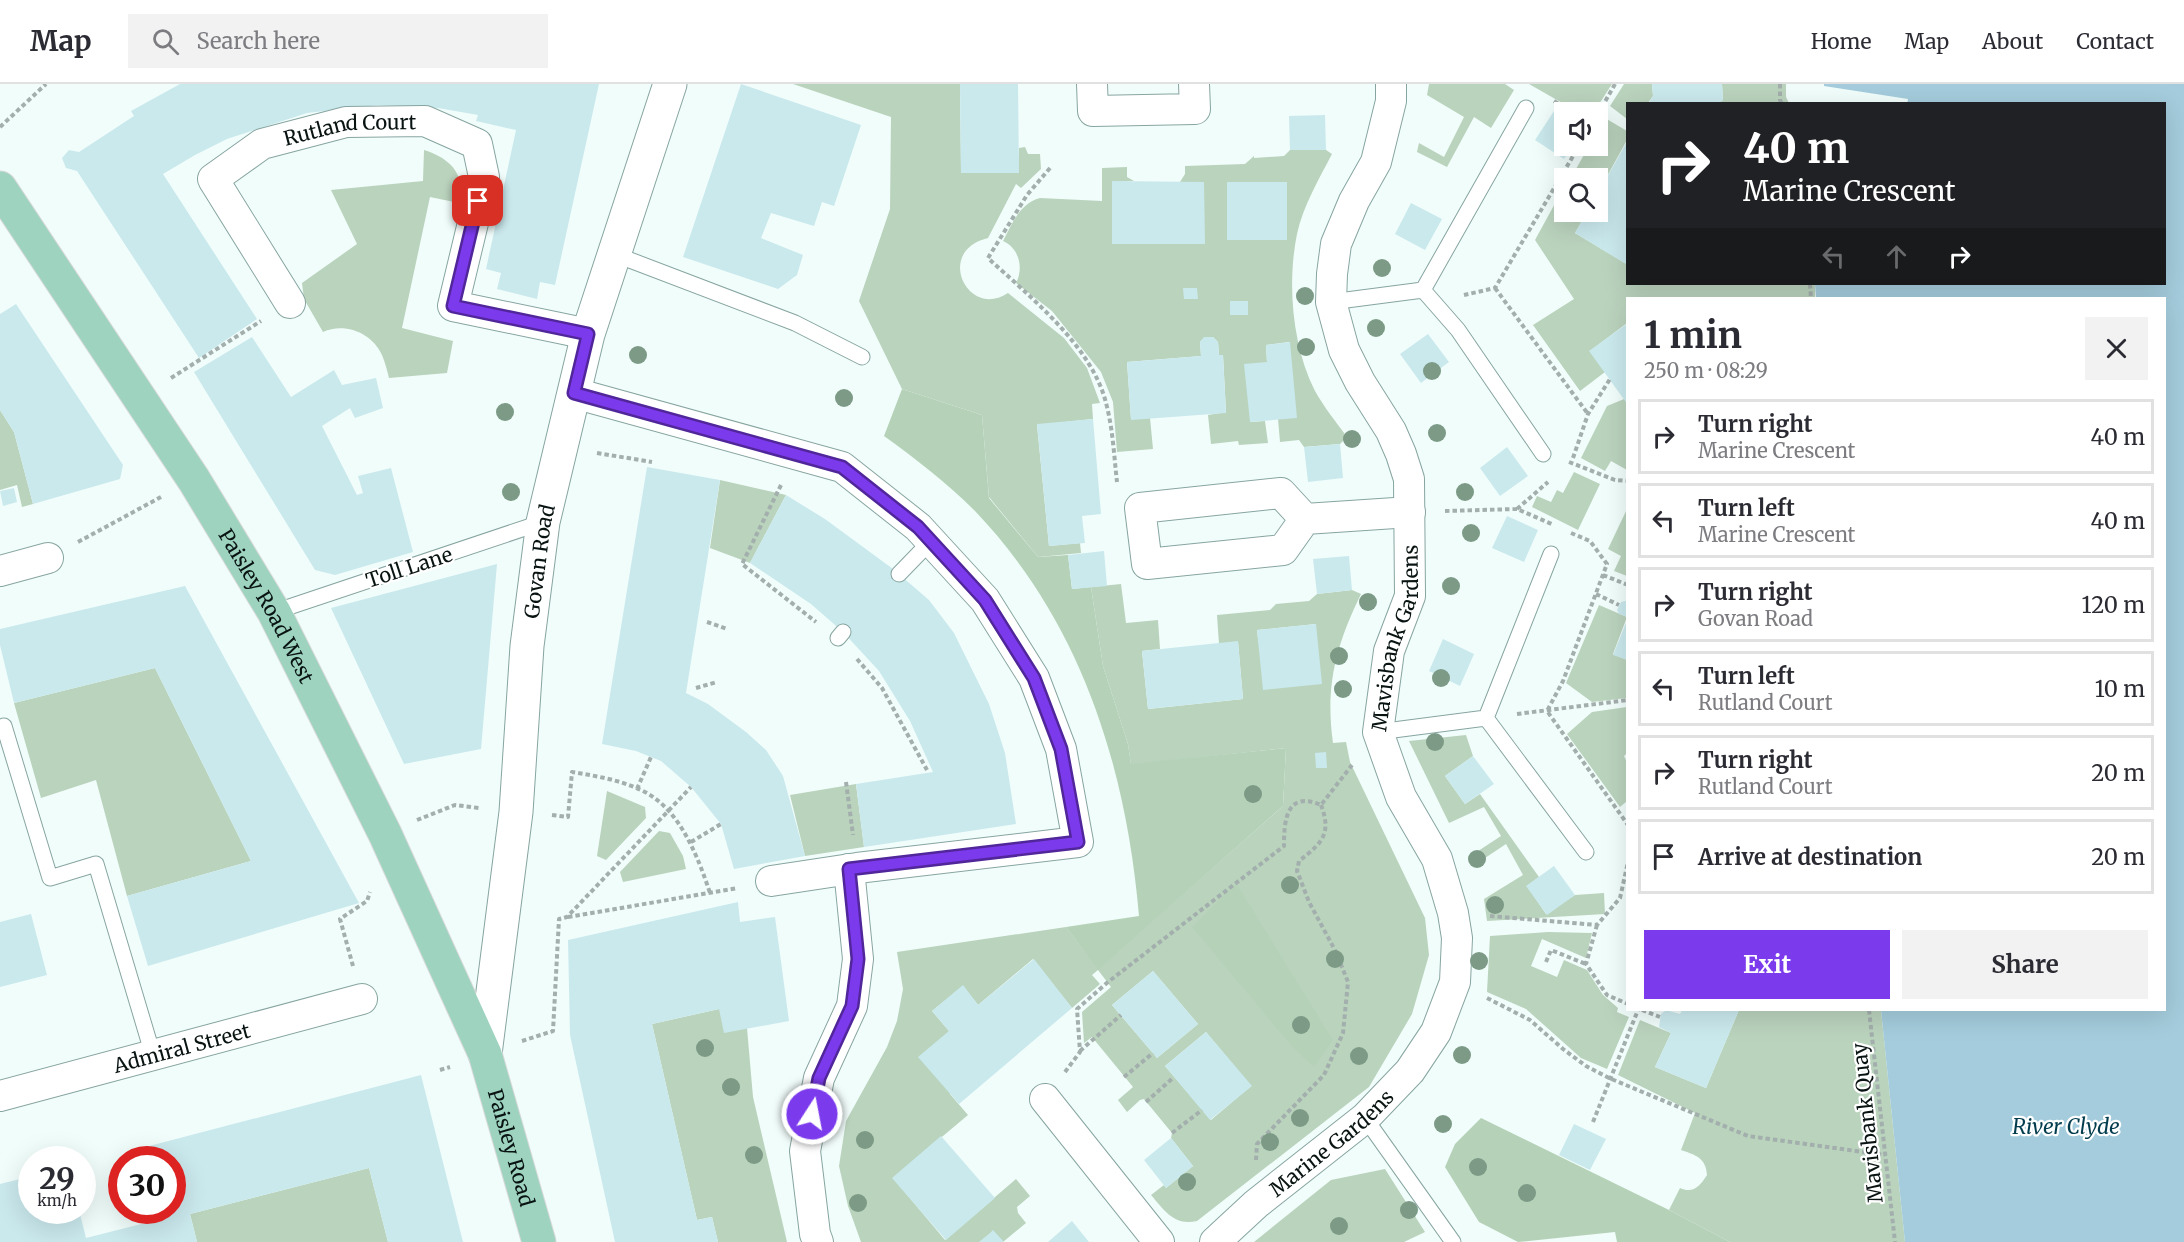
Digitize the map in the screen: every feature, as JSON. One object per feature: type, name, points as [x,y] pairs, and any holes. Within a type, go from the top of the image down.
[{"type":"main road","name":"Paisley Road West","points":[[0,188],[194,480],[274,612],[386,834],[485,1054]]},
{"type":"main road","name":"Paisley Road","points":[[485,1054],[539,1242]]},
{"type":"street","name":"Govan Road","points":[[485,1054],[516,812],[528,646],[543,522],[588,334],[670,84]]},
{"type":"street","points":[[1092,84],[1093,111],[1195,108],[1194,84]]},
{"type":"street","name":"Mavisbank Gardens","points":[[1391,84],[1391,101],[1376,162],[1354,201],[1336,244],[1331,302],[1344,350],[1360,382],[1391,430],[1408,479],[1410,596],[1389,651],[1378,732],[1401,797],[1437,859],[1453,913],[1457,938],[1454,984],[1436,1032]]},
{"type":"street","name":"Rutland Court","points":[[290,303],[213,179],[262,144],[346,122],[425,121],[477,144],[484,177],[453,306],[588,334]]},
{"type":"street","points":[[574,393],[842,467],[918,527],[985,600],[1034,678],[1061,749],[1078,842],[771,881]]},
{"type":"street","points":[[1281,493],[1305,519],[1283,550],[1147,564],[1140,508],[1281,493]]},
{"type":"street","name":"Mavisbank Gardens","points":[[1305,519],[1410,512]]},
{"type":"street","points":[[0,571],[48,558]]},
{"type":"street","points":[[818,1242],[815,1234],[805,1151],[819,1078],[852,1006],[858,959],[853,869]]},
{"type":"street","name":"Admiral Street","points":[[0,1096],[362,999]]},
{"type":"street","name":"Marine Gardens","points":[[1215,1242],[1256,1204],[1365,1118],[1410,1071],[1436,1032]]},
{"type":"street","points":[[1045,1099],[1159,1242]]},
{"type":"lane","points":[[1423,290],[1526,108]]},
{"type":"lane","points":[[614,254],[795,323],[862,357]]},
{"type":"lane","points":[[1331,302],[1423,290]]},
{"type":"lane","points":[[1423,290],[1458,330],[1543,454]]},
{"type":"lane","name":"Toll Lane","points":[[274,612],[543,522]]},
{"type":"lane","points":[[899,574],[931,541]]},
{"type":"lane","points":[[1486,718],[1551,554]]},
{"type":"lane","points":[[1378,732],[1486,718]]},
{"type":"lane","points":[[1486,718],[1586,852]]},
{"type":"lane","points":[[4,726],[50,878],[96,864],[153,1055]]},
{"type":"lane","points":[[1365,1118],[1453,1242]]},
{"type":"path","points":[[0,127],[46,84]]},
{"type":"path","points":[[1605,102],[1615,84]]},
{"type":"path","points":[[1780,84],[1781,102]]},
{"type":"path","points":[[1434,302],[1495,288],[1573,156]]},
{"type":"path","points":[[1050,168],[1027,195],[988,258],[1048,312],[1092,366],[1106,403],[1119,498],[1140,508]]},
{"type":"path","points":[[1495,288],[1588,414]]},
{"type":"path","points":[[140,398],[290,303]]},
{"type":"path","points":[[561,447],[652,462]]},
{"type":"path","points":[[1543,454],[1615,480],[1626,481]]},
{"type":"path","points":[[48,558],[194,480]]},
{"type":"path","points":[[1603,575],[1626,584]]},
{"type":"path","points":[[1596,594],[1619,605]]},
{"type":"path","points":[[707,622],[727,629]]},
{"type":"path","points":[[696,688],[717,682]]},
{"type":"path","points":[[1486,718],[1626,700]]},
{"type":"path","points":[[1321,805],[1378,732]]},
{"type":"path","points":[[637,789],[651,757]]},
{"type":"path","points":[[846,782],[853,869]]},
{"type":"path","points":[[567,917],[691,787]]},
{"type":"path","points":[[440,1070],[553,1031],[560,919],[710,893],[691,842],[668,811],[649,796]]},
{"type":"path","points":[[1080,1052],[1077,1009],[1117,975],[1284,846],[1284,824],[1288,811],[1299,801],[1311,801],[1321,805],[1327,820],[1324,837],[1314,850],[1299,861],[1297,871],[1309,902],[1336,952],[1348,982],[1343,1033],[1324,1075],[1257,1144],[1256,1204]]},
{"type":"path","points":[[1621,816],[1626,813]]},
{"type":"path","points":[[691,842],[720,824]]},
{"type":"path","points":[[1586,964],[1597,925],[1620,898],[1626,871]]},
{"type":"path","points":[[362,999],[340,919],[367,901],[370,890]]},
{"type":"path","points":[[1453,913],[1597,925]]},
{"type":"path","points":[[1546,962],[1551,950],[1586,964],[1607,995],[1626,1003]]},
{"type":"path","points":[[1454,984],[1530,1020],[1586,1066],[1609,1078],[1748,1136],[1885,1155]]},
{"type":"path","points":[[1593,1122],[1609,1078],[1640,1011]]},
{"type":"path","points":[[1643,1011],[1660,1017]]},
{"type":"path","name":"Mavisbank Quay","points":[[1869,1011],[1895,1242]]},
{"type":"path","points":[[1045,1099],[1080,1052],[1121,1015]]},
{"type":"path","points":[[1124,1077],[1153,1053]]},
{"type":"path","points":[[1146,1102],[1174,1077]]},
{"type":"path","points":[[1172,1133],[1202,1110]]},
{"type":"green space","points":[[793,84],[960,84],[961,173],[1018,173],[1019,148],[1025,147],[1028,154],[1040,154],[1041,169],[1021,188],[1016,184],[988,238],[972,245],[963,256],[960,268],[963,280],[970,291],[980,298],[993,299],[1008,293],[1064,338],[1087,368],[1100,403],[1092,404],[1093,419],[1037,425],[1049,546],[1080,543],[1081,553],[1038,557],[989,497],[982,415],[902,389],[859,301],[890,209],[891,117]]},
{"type":"green space","points":[[1429,84],[1505,84],[1514,90],[1491,128],[1474,117],[1447,167],[1417,152],[1419,143],[1444,157],[1464,117],[1427,95]]},
{"type":"green space","points":[[1529,84],[1612,84],[1600,102],[1560,102]]},
{"type":"green space","points":[[1624,84],[1652,84],[1653,96],[1649,102],[1626,102],[1626,118],[1610,106]]},
{"type":"green space","points":[[1722,84],[1786,84],[1788,102],[1720,102],[1723,100]]},
{"type":"green space","points":[[1608,120],[1626,130],[1626,142],[1608,175],[1608,168],[1577,168],[1583,156],[1608,156]]},
{"type":"green space","points":[[424,150],[449,163],[458,176],[461,193],[459,203],[430,197],[402,328],[453,341],[447,373],[389,378],[382,355],[365,335],[340,328],[323,332],[304,299],[302,283],[357,244],[331,190],[423,181]]},
{"type":"green space","points":[[1290,150],[1326,150],[1332,154],[1303,213],[1294,253],[1292,293],[1297,334],[1307,373],[1315,391],[1347,437],[1340,444],[1304,447],[1299,440],[1280,442],[1278,419],[1289,342],[1266,345],[1267,362],[1250,422],[1265,421],[1268,443],[1239,445],[1238,441],[1211,444],[1208,415],[1226,412],[1223,355],[1219,355],[1218,342],[1213,337],[1205,337],[1200,342],[1201,356],[1127,362],[1131,419],[1150,418],[1153,449],[1117,452],[1113,402],[1101,372],[1052,311],[1016,283],[1020,271],[1019,259],[1013,248],[1003,241],[1013,222],[1021,210],[1040,198],[1102,201],[1102,168],[1127,167],[1127,177],[1134,181],[1112,182],[1112,243],[1204,244],[1204,182],[1180,182],[1185,174],[1185,166],[1245,164],[1254,156],[1254,158],[1284,156]],"holes":[[[1227,182],[1287,182],[1287,240],[1227,240]]]},
{"type":"green space","points":[[1554,205],[1554,222],[1581,222],[1575,233],[1626,262],[1626,285],[1815,285],[1815,297],[1626,297],[1626,324],[1590,351],[1605,372],[1580,391],[1533,325],[1574,299],[1535,240]]},
{"type":"green space","points":[[902,389],[982,415],[989,498],[1038,557],[1068,555],[1072,589],[1091,587],[1103,666],[1128,744],[1131,764],[1286,748],[1283,806],[1098,970],[1066,927],[1139,916],[1133,860],[1123,805],[1092,699],[1070,648],[1044,600],[1012,554],[975,511],[931,472],[884,436]]},
{"type":"green space","points":[[1624,399],[1626,401],[1626,469],[1611,461],[1605,471],[1581,458],[1607,406]]},
{"type":"green space","points":[[0,410],[14,432],[33,504],[22,507],[17,485],[0,490]]},
{"type":"green space","points":[[1574,472],[1600,484],[1578,530],[1532,507],[1537,496],[1551,502],[1557,490],[1563,493]]},
{"type":"green space","points":[[720,480],[786,495],[750,563],[710,548]]},
{"type":"green space","points":[[1626,511],[1626,576],[1614,571],[1621,556],[1608,549]]},
{"type":"green space","points":[[1121,584],[1126,623],[1158,620],[1160,649],[1142,651],[1148,709],[1243,699],[1238,642],[1219,644],[1217,615],[1270,610],[1276,604],[1309,601],[1317,594],[1352,590],[1361,594],[1345,631],[1335,666],[1330,703],[1333,743],[1346,742],[1350,762],[1425,918],[1429,955],[1412,1014],[1369,1087],[1197,1221],[1189,1222],[1171,1216],[1151,1195],[1164,1185],[1166,1188],[1193,1166],[1171,1138],[1172,1133],[1144,1099],[1127,1112],[1118,1100],[1133,1087],[1092,1037],[1084,1043],[1082,1012],[1111,987],[1098,970],[1092,975],[1100,984],[1072,1008],[1033,959],[978,1005],[963,986],[932,1011],[949,1031],[950,1094],[968,1115],[893,1178],[945,1240],[1016,1179],[1030,1196],[1017,1207],[1018,1213],[1026,1223],[1003,1242],[861,1242],[848,1206],[839,1166],[846,1121],[887,1047],[897,1021],[903,989],[897,952],[1066,927],[1098,969],[1283,806],[1286,748],[1131,765],[1128,744],[1103,666],[1091,587]],"holes":[[[1316,624],[1261,661],[1257,630]],[[1153,971],[1198,1024],[1157,1058],[1112,1005]],[[1206,1032],[1251,1086],[1211,1120],[1165,1066]]]},
{"type":"green space","points":[[1599,605],[1626,617],[1613,654],[1626,660],[1626,698],[1592,702],[1566,683]]},
{"type":"green space","points":[[155,668],[251,861],[127,896],[96,780],[41,798],[14,703]]},
{"type":"green space","points":[[1626,707],[1626,754],[1624,756],[1626,760],[1626,802],[1620,807],[1567,734],[1592,712]]},
{"type":"green space","points":[[1466,735],[1473,756],[1445,776],[1465,804],[1480,794],[1539,877],[1527,886],[1546,914],[1575,895],[1604,893],[1605,914],[1487,921],[1484,899],[1523,875],[1506,844],[1473,866],[1469,857],[1501,836],[1484,807],[1449,823],[1409,741]]},
{"type":"green space","points":[[856,784],[864,847],[805,856],[790,795]]},
{"type":"green space","points":[[607,791],[645,807],[646,818],[606,860],[597,856]]},
{"type":"green space","points":[[659,831],[670,833],[683,856],[686,869],[623,882],[620,872]]},
{"type":"green space","points":[[1236,883],[1333,1040],[1314,1067],[1295,1050],[1192,927]]},
{"type":"green space","points":[[1548,932],[1592,933],[1586,958],[1542,939],[1531,966],[1557,977],[1564,960],[1587,970],[1603,995],[1618,1008],[1617,1012],[1629,1017],[1607,1069],[1581,1058],[1526,1009],[1487,992],[1490,936]]},
{"type":"green space","points":[[719,1009],[747,1028],[753,1097],[787,1242],[718,1242],[712,1217],[697,1220],[652,1024]]},
{"type":"green space","points":[[1739,1011],[1881,1011],[1905,1242],[1730,1242],[1669,1210],[1680,1188],[1689,1190],[1696,1188],[1707,1175],[1705,1165],[1699,1158],[1681,1150],[1695,1113],[1618,1075],[1640,1020],[1671,1033],[1655,1067],[1706,1088]]},
{"type":"green space","points":[[1481,1118],[1730,1242],[1617,1242],[1615,1232],[1518,1242],[1479,1222],[1445,1167],[1455,1144]]},
{"type":"green space","points":[[369,1168],[388,1242],[197,1242],[190,1214]]},
{"type":"green space","points":[[1385,1169],[1425,1232],[1404,1242],[1254,1242],[1331,1180]]},
{"type":"water","name":"River Clyde","points":[[1810,84],[2184,84],[2184,1242],[1905,1242],[1881,1011],[2166,1011],[2166,297],[1816,297],[1815,285],[2166,285],[2166,102],[1810,102]]},
{"type":"pier","points":[[1810,84],[1824,84],[1824,86],[1908,99],[1907,102],[1810,102]]},
{"type":"building","points":[[180,84],[599,84],[555,285],[540,282],[537,299],[497,289],[501,273],[486,269],[516,130],[476,121],[478,115],[438,108],[378,105],[307,113],[227,139],[163,174],[257,319],[199,358],[77,171],[66,168],[62,158],[69,150],[79,152],[134,116],[131,111]]},
{"type":"building","points":[[741,84],[861,125],[834,206],[822,202],[814,226],[771,213],[761,238],[803,255],[797,275],[778,289],[683,257]]},
{"type":"building","points":[[960,84],[1018,84],[1019,173],[961,173]]},
{"type":"building","points":[[1652,84],[1722,84],[1723,100],[1720,102],[1649,102],[1653,96]]},
{"type":"building","points":[[1554,111],[1554,152],[1535,140]]},
{"type":"building","points":[[1325,115],[1326,150],[1290,150],[1289,116]]},
{"type":"building","points":[[1626,144],[1626,264],[1575,233],[1581,222],[1608,222],[1608,175]]},
{"type":"building","points":[[1112,181],[1204,182],[1205,244],[1112,244]]},
{"type":"building","points":[[1227,182],[1287,182],[1287,240],[1227,240]]},
{"type":"building","points":[[1411,203],[1442,219],[1425,250],[1395,234]]},
{"type":"building","points":[[1183,288],[1197,288],[1198,299],[1184,299]]},
{"type":"building","points":[[1230,301],[1248,301],[1248,315],[1230,315]]},
{"type":"building","points":[[16,304],[123,465],[120,479],[33,504],[14,432],[0,410],[0,314]]},
{"type":"building","points":[[1626,324],[1626,402],[1589,351]]},
{"type":"building","points":[[1428,334],[1449,362],[1421,383],[1400,354]]},
{"type":"building","points":[[252,337],[291,397],[334,370],[342,385],[376,378],[383,408],[355,418],[350,408],[322,426],[357,495],[363,493],[358,476],[391,468],[413,552],[335,575],[315,570],[194,372]]},
{"type":"building","points":[[1204,337],[1213,337],[1218,342],[1219,355],[1223,355],[1226,413],[1131,420],[1127,362],[1201,356],[1200,342]]},
{"type":"building","points":[[1290,342],[1297,418],[1250,422],[1244,364],[1267,362],[1266,345]]},
{"type":"building","points":[[1093,419],[1101,514],[1082,516],[1085,543],[1049,546],[1037,424]]},
{"type":"building","points":[[1340,444],[1343,478],[1308,482],[1304,447]]},
{"type":"building","points":[[1507,447],[1528,476],[1500,496],[1480,468]]},
{"type":"building","points":[[647,467],[720,480],[686,693],[708,704],[766,750],[783,776],[805,856],[734,869],[721,824],[691,787],[661,761],[636,751],[602,744]]},
{"type":"building","points":[[14,488],[17,502],[3,506],[0,491]]},
{"type":"building","points":[[786,495],[825,519],[893,569],[929,600],[954,633],[989,704],[1005,753],[1016,824],[864,847],[856,784],[933,772],[910,721],[879,671],[843,632],[811,604],[750,563]]},
{"type":"building","points":[[1507,516],[1538,530],[1524,562],[1492,548]]},
{"type":"building","points":[[1104,551],[1107,586],[1072,589],[1068,555]]},
{"type":"building","points":[[1349,556],[1352,590],[1317,594],[1313,559]]},
{"type":"building","points":[[497,564],[481,749],[404,764],[331,608]]},
{"type":"building","points":[[185,586],[359,903],[148,966],[127,896],[251,861],[155,668],[14,703],[0,645],[0,629]]},
{"type":"building","points":[[1626,601],[1626,616],[1619,614],[1617,610],[1621,602]]},
{"type":"building","points":[[1626,623],[1626,659],[1613,655]]},
{"type":"building","points":[[1316,624],[1322,684],[1263,690],[1257,630]]},
{"type":"building","points":[[1443,639],[1474,654],[1460,686],[1429,671]]},
{"type":"building","points":[[1238,641],[1243,699],[1148,709],[1142,651]]},
{"type":"building","points":[[1326,752],[1327,768],[1316,768],[1315,753]]},
{"type":"building","points":[[1473,756],[1494,784],[1465,804],[1445,776]]},
{"type":"building","points":[[1554,866],[1575,895],[1547,915],[1526,886]]},
{"type":"building","points":[[738,902],[740,922],[775,917],[789,1021],[724,1033],[719,1009],[652,1024],[697,1220],[712,1217],[718,1242],[615,1242],[570,1035],[568,940]]},
{"type":"building","points":[[31,914],[47,975],[0,987],[0,922]]},
{"type":"building","points":[[1034,959],[1072,1008],[959,1104],[918,1057],[949,1031],[932,1011],[963,985],[978,1005]]},
{"type":"building","points":[[1153,971],[1198,1024],[1157,1058],[1112,1005]]},
{"type":"building","points":[[1665,1011],[1680,1014],[1682,1011],[1739,1011],[1706,1088],[1655,1067],[1671,1033],[1659,1027],[1661,1014]]},
{"type":"building","points":[[1206,1032],[1252,1086],[1210,1120],[1165,1066]]},
{"type":"building","points":[[421,1075],[463,1242],[388,1242],[369,1168],[190,1214],[197,1242],[0,1242],[0,1184],[18,1180],[18,1224],[82,1224],[86,1238],[141,1224],[186,1224],[186,1146],[149,1146]]},
{"type":"building","points":[[1574,1124],[1606,1139],[1590,1170],[1559,1155]]},
{"type":"building","points":[[941,1136],[995,1198],[946,1240],[892,1178]]},
{"type":"building","points":[[1171,1138],[1193,1166],[1166,1188],[1144,1160]]},
{"type":"building","points":[[1072,1221],[1089,1242],[1048,1242]]},
{"type":"building","points":[[993,1230],[1004,1242],[979,1242],[990,1233]]},
{"type":"route","points":[[478,201],[453,306],[588,334],[574,393],[842,467],[918,527],[985,600],[1034,678],[1061,749],[1078,842],[849,869],[858,959],[852,1006],[819,1078],[812,1114]]}]
